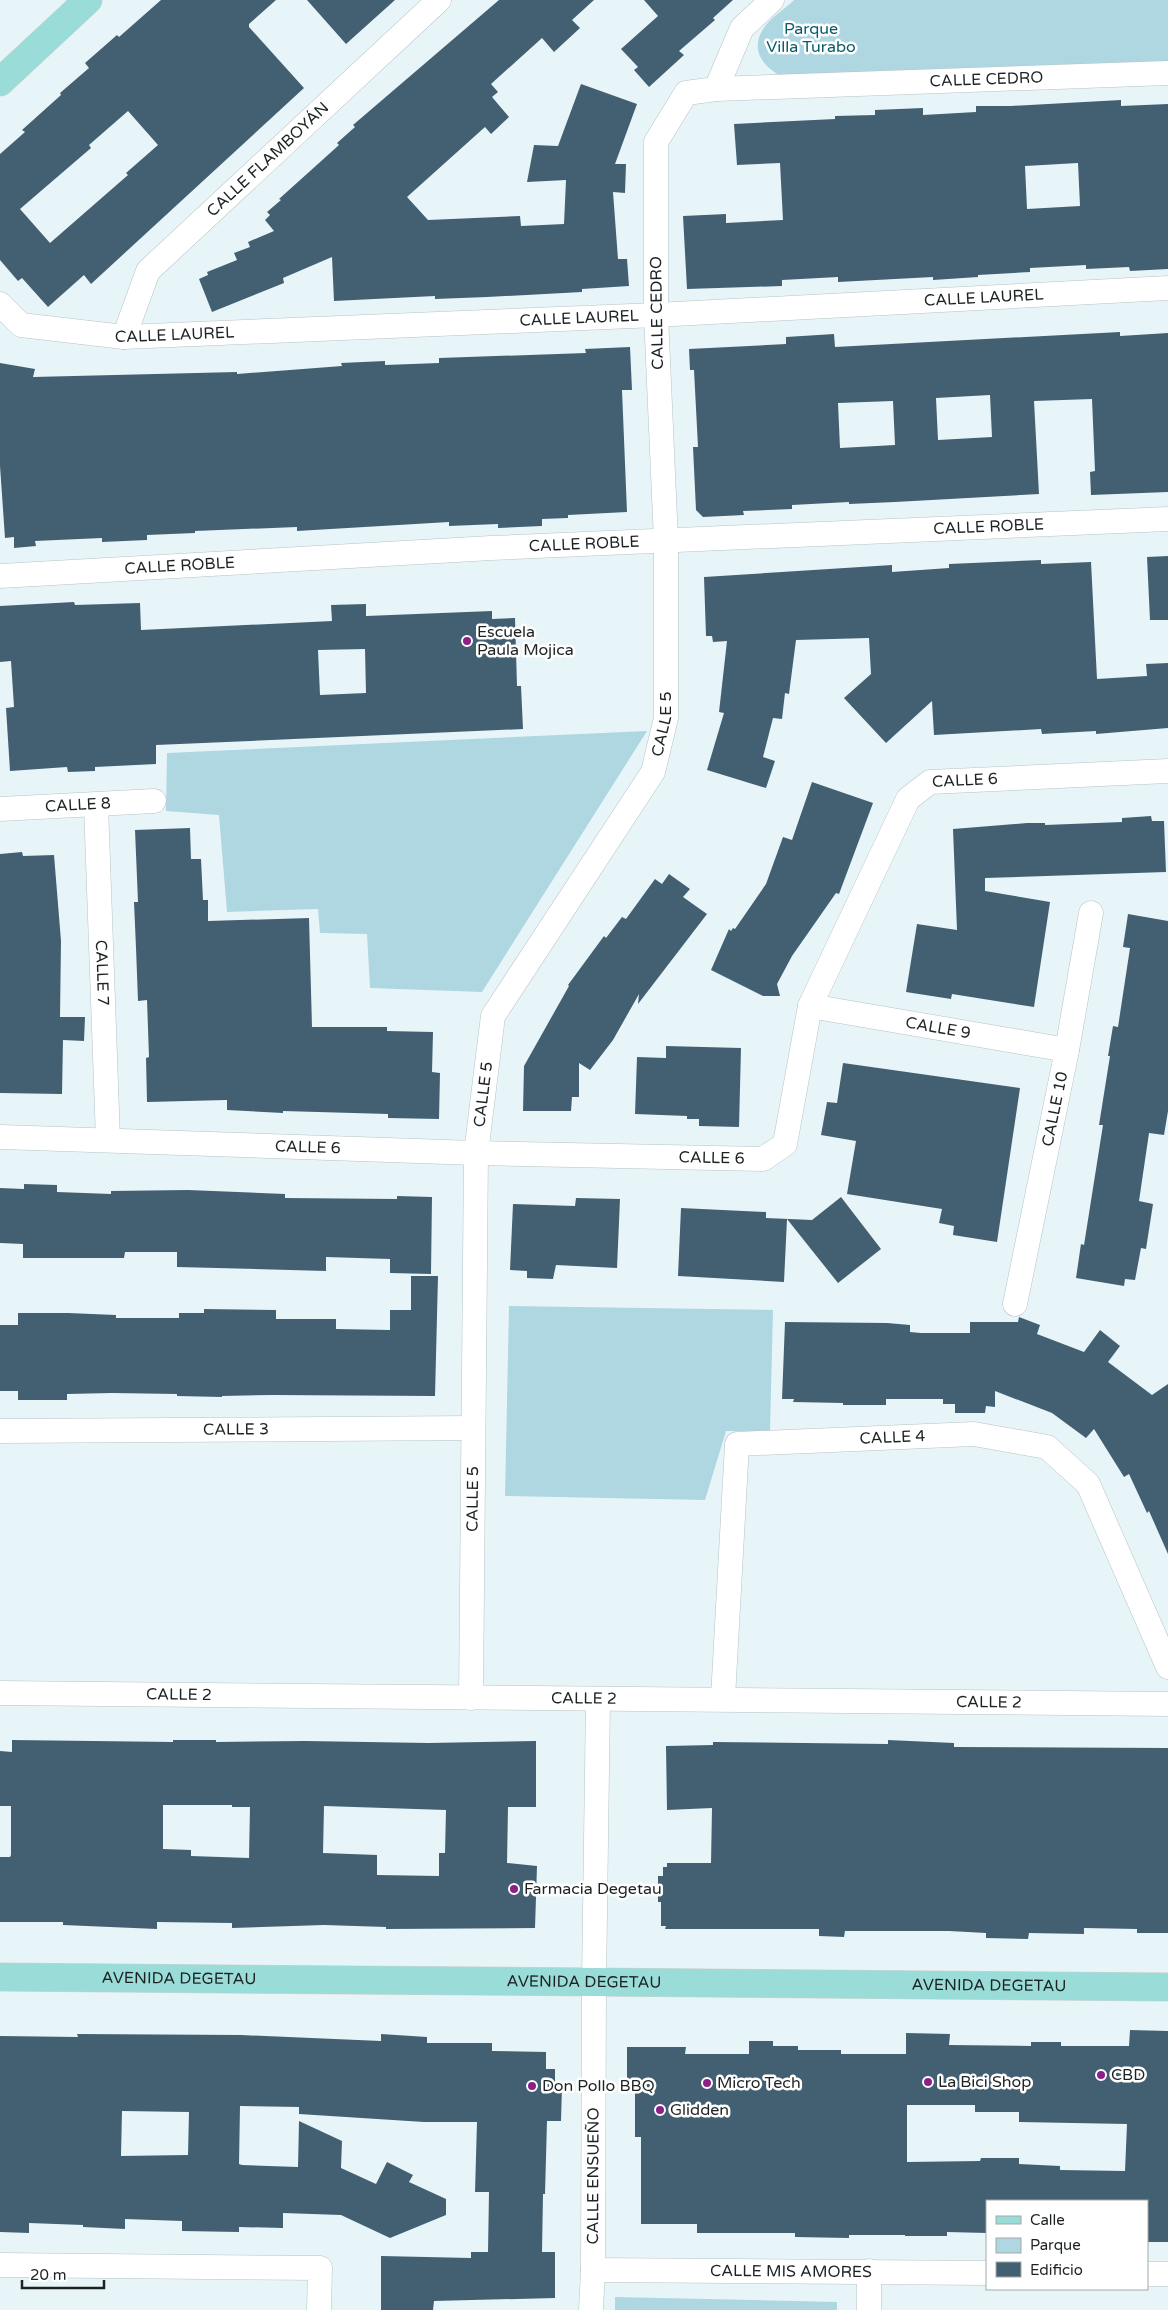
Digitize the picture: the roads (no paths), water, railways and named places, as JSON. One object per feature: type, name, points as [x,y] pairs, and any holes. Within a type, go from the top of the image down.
[{"type":"main road","points":[[0,82],[88,0]]},
{"type":"main road","name":"AVENIDA DEGETAU","points":[[0,1977],[1168,1987]]},
{"type":"street","name":"CALLE FLAMBOYÁN","points":[[124,337],[148,271],[439,0]]},
{"type":"street","points":[[716,89],[742,28],[772,0]]},
{"type":"street","name":"CALLE CEDRO","points":[[666,541],[656,315],[656,142],[686,93],[716,89],[1168,73]]},
{"type":"street","name":"CALLE LAUREL","points":[[0,304],[21,325],[124,337],[656,315],[1168,288]]},
{"type":"street","name":"CALLE ROBLE","points":[[0,576],[481,549],[1168,519]]},
{"type":"street","name":"CALLE 5","points":[[471,1698],[476,1153],[493,1016],[653,772],[666,718],[666,541]]},
{"type":"street","name":"CALLE 6","points":[[0,1137],[476,1153],[763,1159],[785,1144],[810,1006],[908,799],[930,782],[1168,771]]},
{"type":"street","name":"CALLE 8","points":[[0,809],[154,801]]},
{"type":"street","name":"CALLE 7","points":[[96,805],[108,1140]]},
{"type":"street","name":"CALLE 10","points":[[1015,1304],[1067,1050],[1092,913]]},
{"type":"street","name":"CALLE 9","points":[[810,1006],[1067,1050]]},
{"type":"street","name":"CALLE 3","points":[[0,1431],[473,1428]]},
{"type":"street","name":"CALLE 4","points":[[723,1698],[737,1444],[974,1434],[1047,1447],[1088,1484],[1168,1667]]},
{"type":"street","name":"CALLE 2","points":[[0,1693],[471,1698],[723,1698],[1168,1704]]},
{"type":"street","name":"CALLE ENSUEÑO","points":[[591,2310],[593,2270],[594,1983],[598,1698]]},
{"type":"street","points":[[0,2265],[320,2268],[320,2310]]},
{"type":"street","name":"CALLE MIS AMORES","points":[[593,2270],[986,2273]]},
{"type":"street","points":[[869,2272],[869,2310]]},
{"type":"street","points":[[1148,2274],[1168,2274]]},
{"type":"place","name":"Escuela Paula Mojica","points":[[467,641]]},
{"type":"place","name":"Farmacia Degetau","points":[[514,1889]]},
{"type":"place","name":"CBD","points":[[1101,2075]]},
{"type":"place","name":"La Bici Shop","points":[[928,2082]]},
{"type":"place","name":"Micro Tech","points":[[707,2083]]},
{"type":"place","name":"Don Pollo BBQ","points":[[532,2086]]},
{"type":"place","name":"Glidden","points":[[660,2110]]},
{"type":"park label","name":"Parque Villa Turabo","points":[[811,38]]}]
